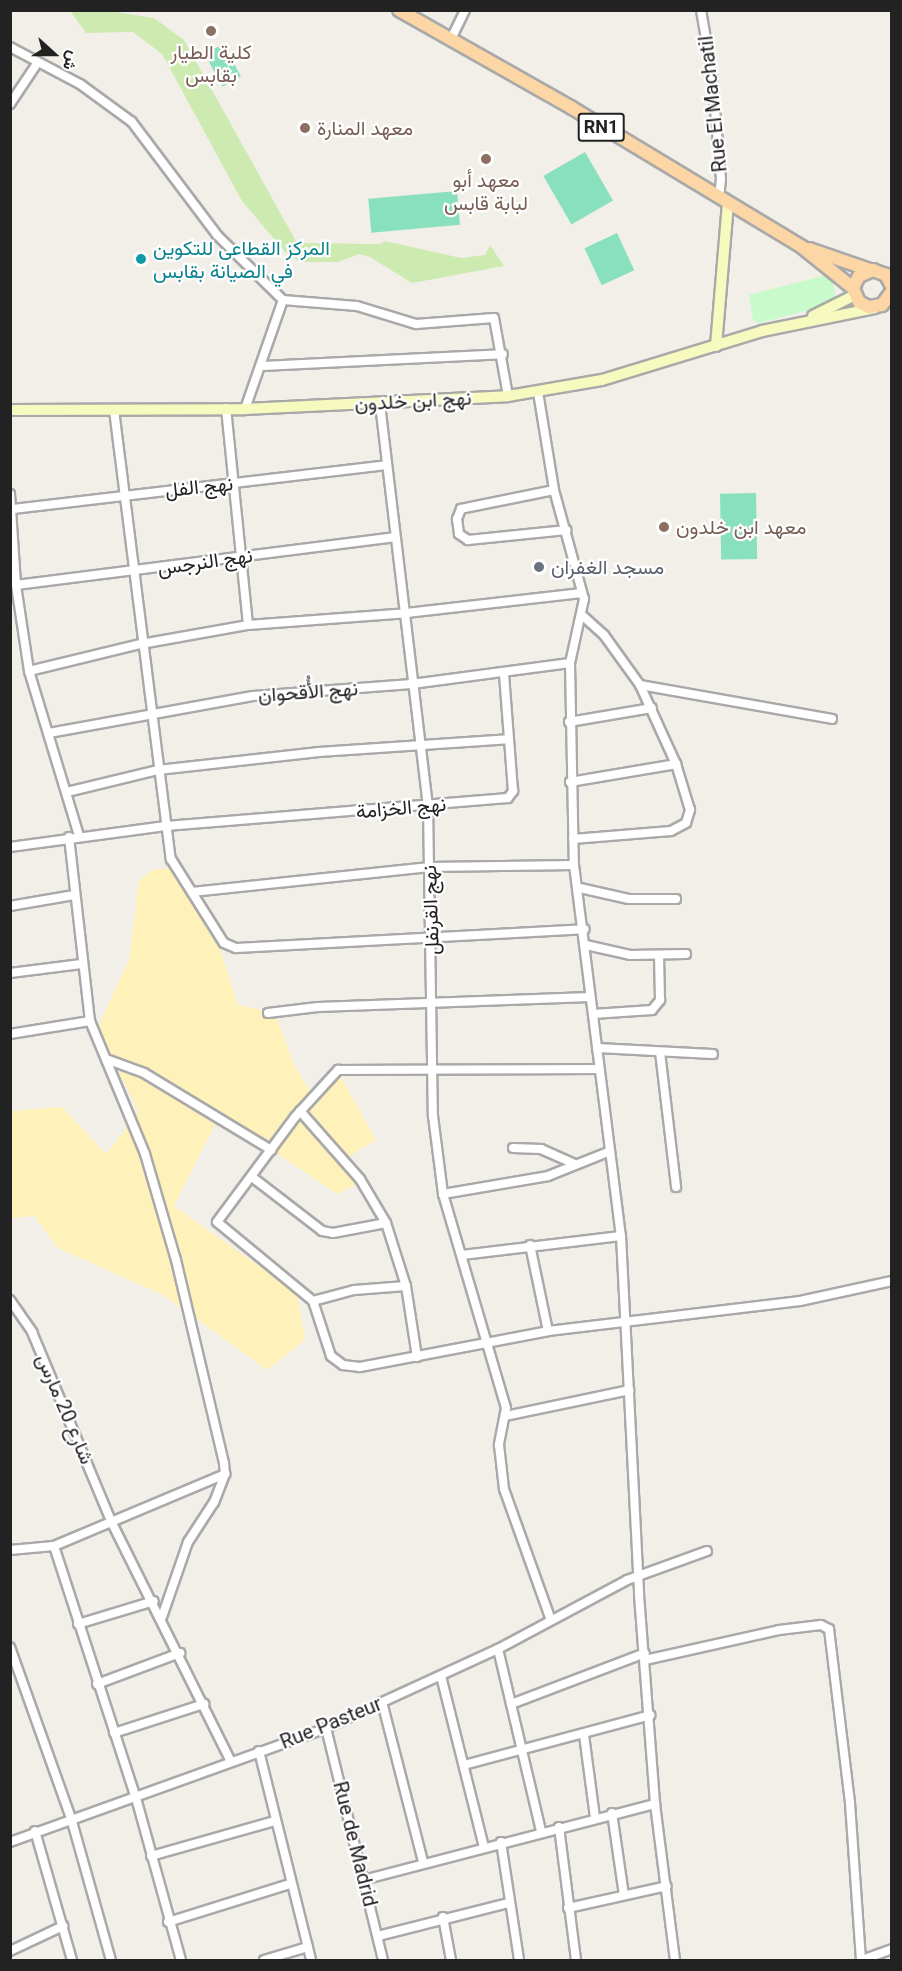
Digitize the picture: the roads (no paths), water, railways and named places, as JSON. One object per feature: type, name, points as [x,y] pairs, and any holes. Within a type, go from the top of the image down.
[{"type":"main road","name":"RN1","points":[[399,10],[802,247],[854,292],[864,305],[883,307]]},
{"type":"main road","name":"RN1","points":[[802,247],[881,270]]},
{"type":"main road","points":[[854,292],[860,276],[881,270],[891,285]]},
{"type":"main road","points":[[883,307],[891,291]]},
{"type":"street","points":[[451,39],[465,10]]},
{"type":"street","name":"Rue El Machatil","points":[[702,10],[712,74],[724,200]]},
{"type":"street","points":[[10,47],[90,89],[135,125],[217,235],[283,300],[357,306],[416,324],[491,316],[496,321],[508,396]]},
{"type":"street","points":[[10,104],[38,62]]},
{"type":"street","points":[[716,346],[724,200]]},
{"type":"street","points":[[805,321],[854,292]]},
{"type":"street","points":[[245,409],[283,300]]},
{"type":"street","points":[[805,321],[883,307]]},
{"type":"street","name":"نهج ابن خلدون","points":[[10,410],[245,409],[508,396],[602,380],[805,321]]},
{"type":"street","points":[[261,366],[503,354]]},
{"type":"street","points":[[537,392],[554,490],[582,593],[583,616],[570,663],[570,782],[574,865],[580,888],[608,1152],[621,1236],[638,1575],[656,1804],[675,1960]]},
{"type":"street","name":"نهج القرنفل","points":[[380,404],[394,537],[406,613],[412,684],[428,806],[433,936],[433,1116],[443,1194],[462,1255],[505,1416]]},
{"type":"street","points":[[226,408],[248,625]]},
{"type":"street","points":[[114,410],[141,644],[171,859],[231,948],[584,929]]},
{"type":"street","name":"نهج الفل","points":[[13,509],[386,465]]},
{"type":"street","points":[[554,490],[461,509],[457,519],[459,534],[468,540],[566,530]]},
{"type":"street","points":[[10,494],[13,509],[16,585],[29,671],[79,836]]},
{"type":"street","name":"نهج النرجس","points":[[16,585],[394,537]]},
{"type":"street","points":[[29,671],[141,644],[248,625],[406,613],[582,593]]},
{"type":"street","points":[[573,839],[681,828],[690,810],[676,764],[640,685],[604,635],[583,616]]},
{"type":"street","name":"نهج الأُقحوان","points":[[49,733],[152,711],[253,696],[412,684],[570,663]]},
{"type":"street","name":"نهج الخزامة","points":[[10,847],[69,837],[166,826],[428,806],[510,797],[504,673]]},
{"type":"street","points":[[640,685],[832,719]]},
{"type":"street","points":[[569,722],[652,708]]},
{"type":"street","points":[[67,792],[158,770],[419,745],[508,739]]},
{"type":"street","points":[[570,782],[676,764]]},
{"type":"street","points":[[69,837],[81,964],[90,1021],[145,1154],[176,1260],[225,1474],[213,1502],[188,1542],[162,1617]]},
{"type":"street","points":[[192,892],[430,867],[574,865]]},
{"type":"street","points":[[580,888],[629,899],[676,899]]},
{"type":"street","points":[[10,906],[74,895]]},
{"type":"street","points":[[586,945],[659,957],[686,954]]},
{"type":"street","points":[[593,1014],[652,1010],[660,1000],[659,957]]},
{"type":"street","points":[[10,974],[81,964]]},
{"type":"street","points":[[268,1013],[318,1007],[591,997]]},
{"type":"street","points":[[10,1034],[90,1021]]},
{"type":"street","points":[[597,1048],[712,1054]]},
{"type":"street","points":[[660,1052],[676,1187]]},
{"type":"street","points":[[106,1059],[144,1073],[271,1150]]},
{"type":"street","points":[[599,1069],[338,1070],[300,1111],[217,1223],[313,1300],[335,1361],[360,1367],[548,1330],[800,1301],[891,1281]]},
{"type":"street","points":[[300,1111],[360,1179],[386,1223],[406,1286],[417,1357]]},
{"type":"street","points":[[513,1148],[541,1149],[574,1164]]},
{"type":"street","points":[[443,1194],[529,1180],[608,1152]]},
{"type":"street","points":[[252,1177],[322,1231],[333,1233],[386,1223]]},
{"type":"street","points":[[462,1255],[530,1245],[621,1236]]},
{"type":"street","points":[[530,1245],[548,1330]]},
{"type":"street","points":[[313,1300],[354,1290],[406,1286]]},
{"type":"street","name":"شارع 20 مارس","points":[[10,1300],[45,1360],[112,1523],[180,1653],[231,1762]]},
{"type":"street","points":[[552,1620],[504,1488],[498,1458],[505,1416],[629,1390]]},
{"type":"street","points":[[10,1550],[54,1546],[225,1474]]},
{"type":"street","points":[[54,1546],[97,1684],[136,1798],[168,1922],[181,1960]]},
{"type":"street","name":"Rue Pasteur","points":[[10,1842],[71,1818],[136,1798],[258,1751],[326,1728],[498,1649],[638,1575],[707,1551]]},
{"type":"street","points":[[78,1624],[154,1601]]},
{"type":"street","points":[[511,1704],[645,1657],[770,1631],[821,1625],[829,1629],[850,1803],[862,1960],[891,1949]]},
{"type":"street","points":[[10,1647],[71,1818],[111,1960]]},
{"type":"street","points":[[498,1649],[541,1831]]},
{"type":"street","points":[[97,1684],[180,1653]]},
{"type":"street","points":[[441,1676],[484,1847]]},
{"type":"street","points":[[382,1702],[423,1863]]},
{"type":"street","points":[[114,1733],[204,1704]]},
{"type":"street","points":[[464,1765],[584,1736],[650,1715]]},
{"type":"street","name":"Rue de Madrid","points":[[326,1728],[382,1960]]},
{"type":"street","points":[[584,1736],[595,1817]]},
{"type":"street","points":[[258,1751],[290,1884],[312,1960]]},
{"type":"street","points":[[363,1880],[541,1831],[656,1804]]},
{"type":"street","points":[[612,1813],[624,1895]]},
{"type":"street","points":[[151,1856],[274,1821]]},
{"type":"street","points":[[559,1827],[575,1960]]},
{"type":"street","points":[[35,1831],[72,1960]]},
{"type":"street","points":[[501,1842],[508,1903],[519,1960]]},
{"type":"street","points":[[168,1922],[290,1884]]},
{"type":"street","points":[[567,1908],[667,1886]]},
{"type":"street","points":[[378,1936],[443,1917],[508,1903]]},
{"type":"street","points":[[443,1917],[451,1960]]},
{"type":"street","points":[[10,1951],[63,1926]]},
{"type":"street","points":[[264,1960],[308,1947]]},
{"type":"place","name":"كلية الطيار بقابس","points":[[211,31]]},
{"type":"place","name":"معهد المنارة","points":[[305,128]]},
{"type":"place","name":"معهد أبو لبابة قابس","points":[[486,159]]},
{"type":"place","name":"المركز القطاعى للتكوين في الصيانة بقابس","points":[[141,259]]},
{"type":"place","name":"معهد ابن خلدون","points":[[664,527]]},
{"type":"place","name":"مسجد الغفران","points":[[539,567]]}]
